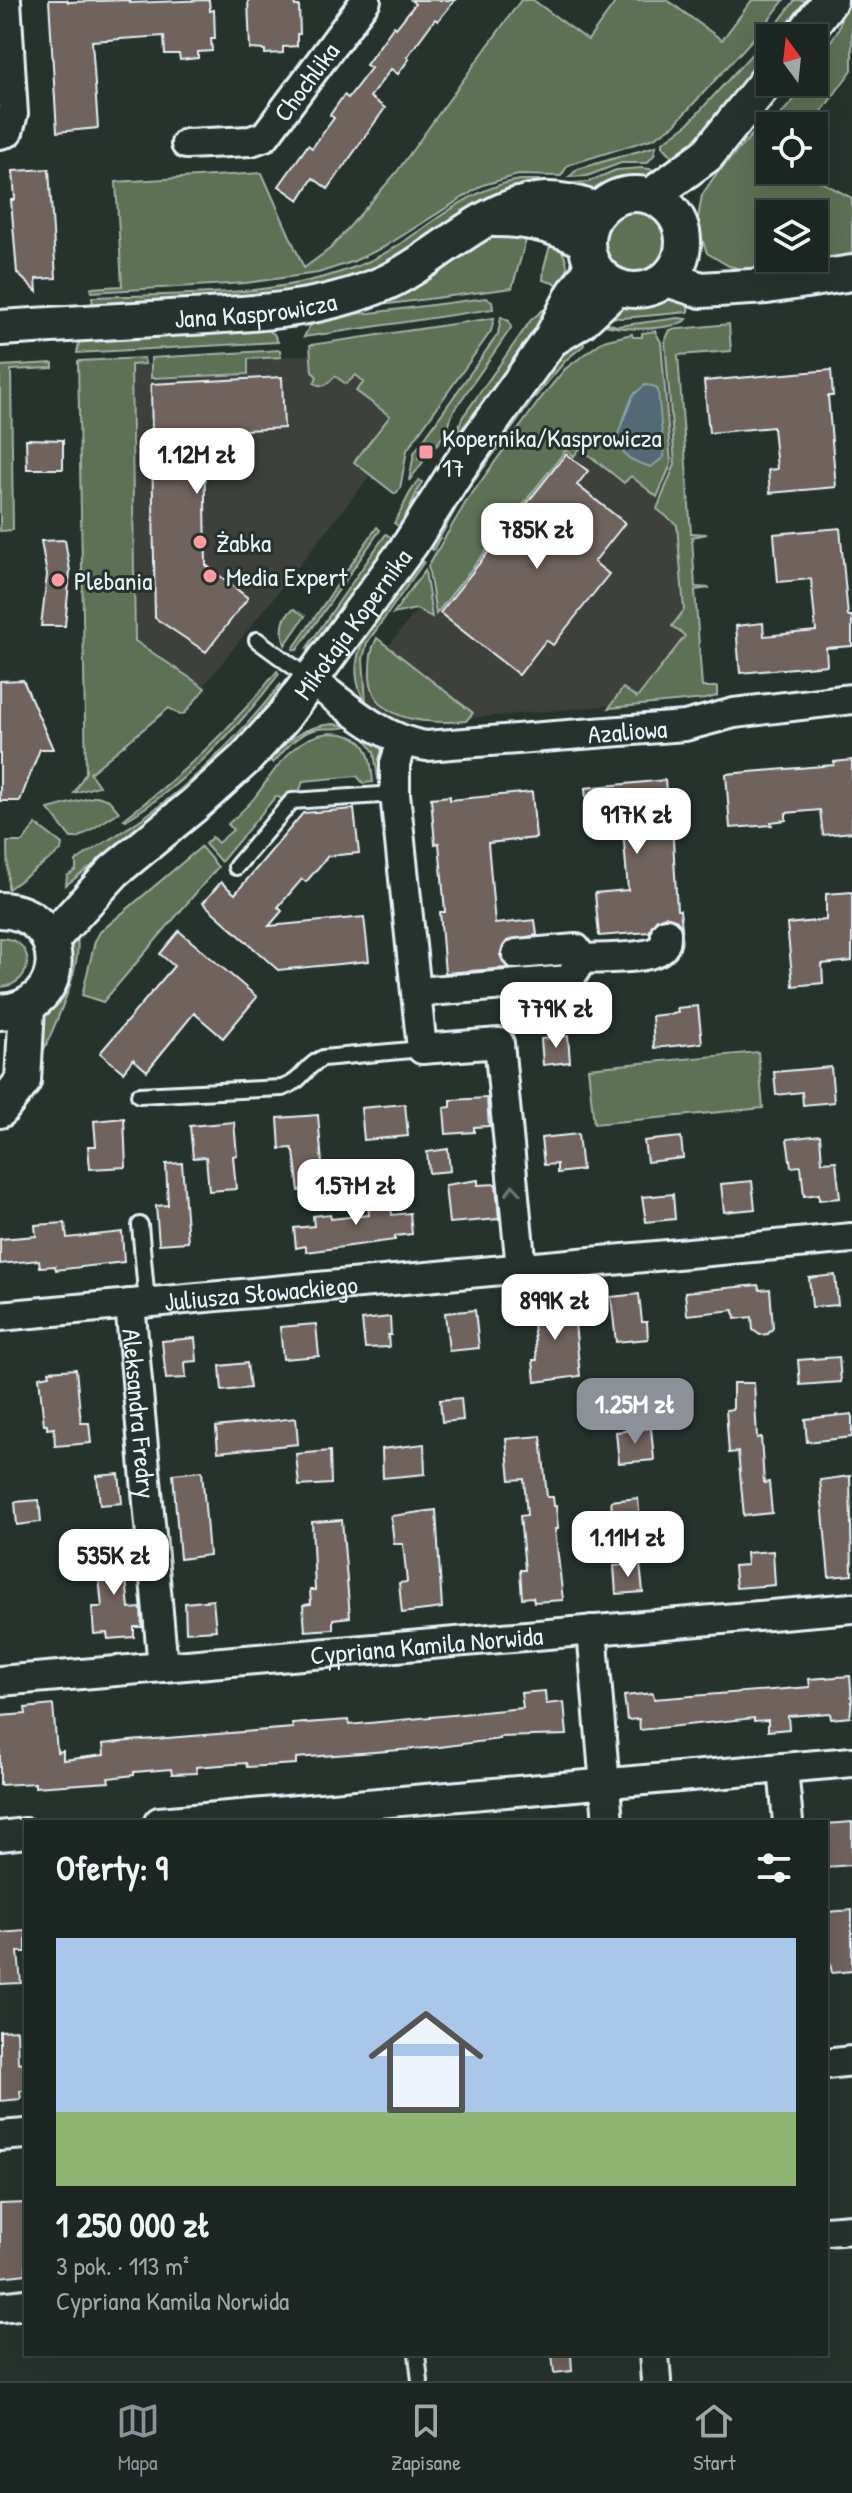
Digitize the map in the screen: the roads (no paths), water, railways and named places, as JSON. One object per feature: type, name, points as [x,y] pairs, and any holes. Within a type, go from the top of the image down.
[{"type":"street","points":[[0,134],[8,132],[13,114],[6,0]]},
{"type":"street","name":"Chochlika","points":[[186,144],[251,141],[265,136],[366,0]]},
{"type":"street","points":[[812,24],[830,0]]},
{"type":"street","points":[[664,206],[696,188],[707,155],[756,94]]},
{"type":"street","points":[[491,218],[539,224],[635,290],[652,287],[674,266],[684,241],[664,206],[637,193],[623,195],[610,200],[599,210],[590,225],[599,265]]},
{"type":"street","name":"Jana Kasprowicza","points":[[0,328],[287,311],[336,300],[390,280],[471,228],[517,204],[546,200],[599,210]]},
{"type":"street","name":"Mikołaja Kopernika","points":[[26,922],[114,871],[246,758],[284,716],[411,543],[459,467],[551,339],[574,294],[599,265]]},
{"type":"street","points":[[674,266],[732,288],[852,273]]},
{"type":"street","name":"Azaliowa","points":[[311,680],[383,732],[402,742],[443,746],[685,726],[734,713],[852,699]]},
{"type":"street","points":[[402,742],[395,763],[395,794],[422,1049],[499,1043],[521,1268]]},
{"type":"street","points":[[0,1110],[23,1081],[14,1009],[39,998],[53,971],[54,956],[26,922]]},
{"type":"street","points":[[582,959],[652,953],[663,947],[666,933]]},
{"type":"street","points":[[517,954],[576,949],[582,959]]},
{"type":"street","points":[[417,992],[569,980],[582,959]]},
{"type":"street","name":"Juliusza Słowackiego","points":[[0,1316],[852,1238]]},
{"type":"street","name":"Aleksandra Fredry","points":[[139,1303],[163,1667]]},
{"type":"street","name":"Cypriana Kamila Norwida","points":[[0,1681],[852,1608]]},
{"type":"street","points":[[592,1630],[608,1820]]},
{"type":"street","points":[[207,1820],[376,1813],[605,1783],[852,1762]]},
{"type":"street","points":[[783,1768],[788,1820]]},
{"type":"street","points":[[0,1836],[24,1833]]},
{"type":"street","points":[[828,2064],[852,2061]]},
{"type":"street","points":[[0,2136],[24,2134]]},
{"type":"street","points":[[828,2231],[852,2229]]},
{"type":"street","points":[[0,2307],[24,2304]]},
{"type":"street","points":[[654,2356],[656,2381]]},
{"type":"lane","points":[[257,640],[311,680]]},
{"type":"lane","points":[[236,867],[292,801],[395,794]]},
{"type":"lane","points":[[139,1095],[282,1088],[295,1084],[314,1062],[323,1058],[422,1049]]},
{"type":"lane","points":[[139,1303],[140,1225]]},
{"type":"lane","points":[[417,2356],[420,2381]]},
{"type":"water","points":[[645,385],[658,390],[664,457],[651,467],[629,458],[616,439],[633,395]]},
{"type":"place","name":"Kopernika/Kasprowicza 17","points":[[426,452]]},
{"type":"place","name":"Żabka","points":[[200,542]]},
{"type":"place","name":"Media Expert","points":[[210,576]]},
{"type":"place","name":"Plebania","points":[[58,580]]}]
